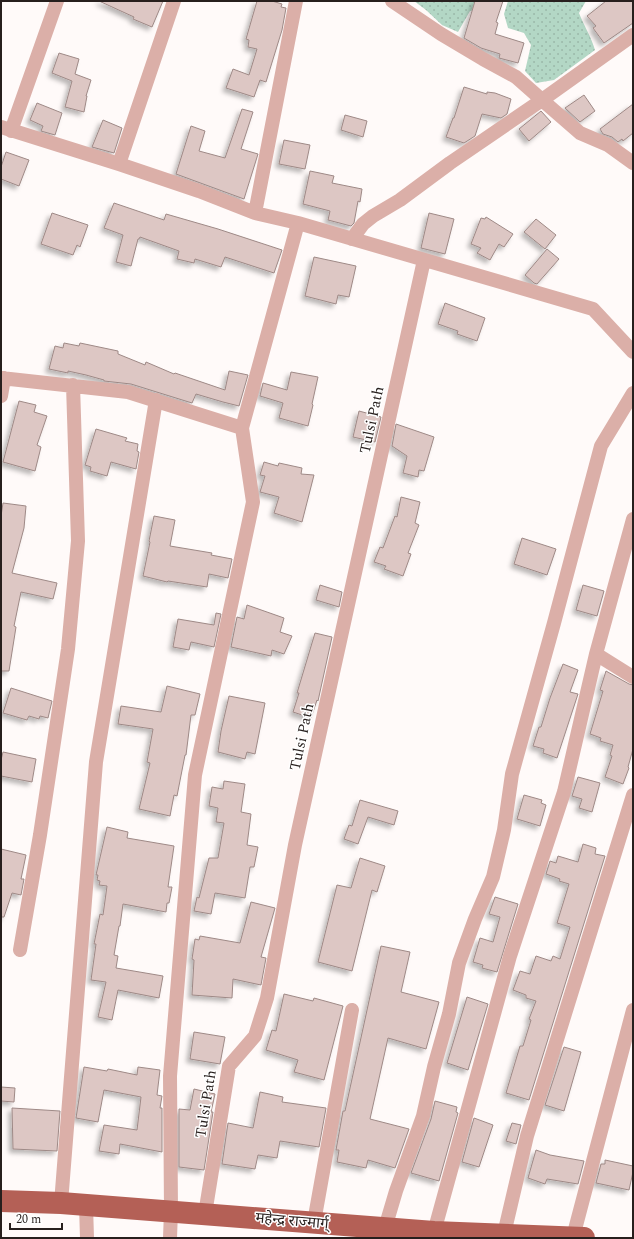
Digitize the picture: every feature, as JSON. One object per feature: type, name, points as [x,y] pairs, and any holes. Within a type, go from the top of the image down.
[{"type":"highway","name":"महेन्द्र राज्मार्ग्","points":[[1,1201],[61,1203],[314,1222],[385,1233],[434,1232],[578,1238]]},
{"type":"street","points":[[57,1],[6,129],[119,164],[199,191],[254,213],[298,223],[593,309],[633,352]]},
{"type":"street","points":[[119,164],[174,1]]},
{"type":"street","points":[[254,213],[296,1]]},
{"type":"street","points":[[392,1],[441,34],[516,77],[580,133],[608,145],[633,163]]},
{"type":"street","points":[[352,239],[363,224],[373,216],[400,200],[450,163],[633,35]]},
{"type":"street","points":[[170,1238],[170,1076],[195,775],[253,502],[242,428],[298,223]]},
{"type":"street","name":"Tulsi Path","points":[[205,1214],[229,1066],[256,1036],[267,998],[295,845],[424,260]]},
{"type":"street","points":[[1,396],[2,378],[128,392],[242,428]]},
{"type":"street","points":[[20,950],[40,835],[68,649],[76,564],[78,541],[73,385]]},
{"type":"street","points":[[385,1233],[396,1191],[423,1116],[434,1067],[449,1014],[459,963],[475,919],[493,877],[504,830],[512,774],[601,446],[633,393]]},
{"type":"street","points":[[61,1203],[96,762],[156,400]]},
{"type":"street","points":[[434,1232],[510,956],[564,792],[596,654],[633,520]]},
{"type":"street","points":[[596,654],[633,677]]},
{"type":"street","points":[[504,1234],[527,1136],[633,795]]},
{"type":"street","points":[[314,1222],[352,1010]]},
{"type":"street","points":[[578,1238],[633,1010]]},
{"type":"street","points":[[86,1205],[87,1238]]},
{"type":"green space","points":[[414,1],[487,1],[484,9],[470,11],[458,32],[442,25]]},
{"type":"green space","points":[[508,1],[586,1],[579,13],[592,40],[595,50],[554,80],[536,83],[525,71],[531,45],[524,33],[508,28],[504,14]]},
{"type":"building","points":[[99,1],[163,1],[152,27]]},
{"type":"building","points":[[257,1],[272,1],[282,4],[281,7],[286,8],[282,30],[266,82],[260,80],[254,97],[226,88],[233,69],[249,75],[257,49],[248,47],[249,40],[246,39]]},
{"type":"building","points":[[475,1],[503,1],[496,22],[498,23],[495,34],[524,43],[518,63],[499,58],[500,54],[481,48],[464,38]]},
{"type":"building","points":[[606,1],[633,1],[633,23],[604,43],[593,28],[596,26],[587,16]]},
{"type":"building","points":[[59,53],[79,59],[75,74],[91,80],[86,96],[84,112],[65,107],[72,81],[52,73]]},
{"type":"building","points":[[464,87],[487,94],[487,92],[495,93],[511,99],[507,114],[501,118],[482,114],[475,136],[464,143],[446,137]]},
{"type":"building","points":[[584,95],[595,111],[580,122],[565,108]]},
{"type":"building","points":[[37,103],[62,113],[55,135],[41,131],[43,126],[30,120]]},
{"type":"building","points":[[633,104],[633,133],[623,141],[622,139],[618,142],[612,137],[603,134],[600,129]]},
{"type":"building","points":[[242,109],[253,112],[241,149],[258,154],[244,199],[176,174],[191,126],[205,131],[199,151],[225,158]]},
{"type":"building","points":[[541,111],[551,122],[529,141],[519,129]]},
{"type":"building","points":[[345,115],[367,121],[363,137],[341,130]]},
{"type":"building","points":[[103,120],[122,128],[114,153],[92,147]]},
{"type":"building","points":[[284,140],[310,145],[305,169],[279,164]]},
{"type":"building","points":[[6,152],[29,160],[19,186],[1,179],[1,167]]},
{"type":"building","points":[[310,171],[334,176],[332,183],[362,189],[354,223],[351,226],[328,220],[330,211],[303,204]]},
{"type":"building","points":[[114,203],[164,220],[166,214],[282,250],[274,273],[225,257],[221,267],[195,259],[194,263],[177,259],[179,251],[140,237],[138,239],[131,266],[116,262],[123,235],[104,228]]},
{"type":"building","points":[[52,213],[88,225],[80,247],[77,245],[73,255],[41,244]]},
{"type":"building","points":[[429,213],[454,219],[445,254],[421,248]]},
{"type":"building","points":[[486,217],[513,234],[504,247],[499,244],[490,260],[477,253],[481,248],[471,244],[481,218],[485,219]]},
{"type":"building","points":[[536,219],[556,235],[545,249],[524,232]]},
{"type":"building","points":[[547,249],[559,259],[537,284],[534,283],[525,275]]},
{"type":"building","points":[[314,257],[356,266],[349,297],[338,295],[336,304],[305,296]]},
{"type":"building","points":[[445,303],[485,318],[477,341],[457,334],[458,331],[438,324]]},
{"type":"building","points":[[64,343],[79,346],[80,343],[118,351],[118,354],[145,365],[146,362],[174,374],[175,373],[225,390],[229,371],[248,375],[239,406],[196,394],[192,403],[131,384],[104,381],[68,371],[68,373],[49,369],[55,346],[63,348]]},
{"type":"building","points":[[291,372],[318,377],[308,426],[279,418],[283,403],[260,396],[263,383],[287,390]]},
{"type":"building","points":[[19,401],[36,405],[34,412],[47,416],[37,445],[41,447],[35,471],[3,462]]},
{"type":"building","points":[[359,411],[381,417],[375,442],[353,437]]},
{"type":"building","points":[[396,424],[434,437],[424,471],[419,470],[418,477],[403,473],[407,456],[392,446]]},
{"type":"building","points":[[96,429],[127,438],[125,441],[138,444],[137,451],[139,452],[136,469],[111,462],[107,476],[90,471],[91,467],[85,465]]},
{"type":"building","points":[[264,462],[278,466],[279,463],[302,468],[301,474],[314,475],[302,522],[274,513],[279,497],[260,492],[265,476],[260,475]]},
{"type":"building","points":[[401,497],[420,502],[415,523],[419,525],[408,553],[411,554],[403,576],[384,569],[386,566],[374,562],[380,547],[383,548],[395,516],[397,517]]},
{"type":"building","points":[[3,503],[26,506],[24,528],[12,573],[57,583],[53,599],[21,592],[14,626],[16,627],[9,671],[1,671],[1,516]]},
{"type":"building","points":[[154,516],[175,520],[170,546],[212,553],[211,555],[232,559],[228,578],[209,574],[207,587],[167,582],[143,576]]},
{"type":"building","points":[[522,538],[556,549],[547,575],[514,564]]},
{"type":"building","points":[[320,585],[342,592],[339,607],[316,600]]},
{"type":"building","points":[[583,585],[604,591],[597,616],[576,610]]},
{"type":"building","points":[[247,605],[284,618],[280,632],[292,636],[284,654],[272,650],[271,656],[231,647],[237,617],[244,619]]},
{"type":"building","points":[[216,613],[221,614],[214,647],[191,642],[189,650],[173,647],[178,619],[214,625]]},
{"type":"building","points":[[315,633],[332,637],[318,701],[317,700],[311,718],[293,712],[299,693],[297,693]]},
{"type":"building","points":[[563,664],[578,670],[570,692],[578,694],[557,758],[543,753],[544,749],[533,746]]},
{"type":"building","points":[[606,671],[633,685],[633,749],[629,768],[623,784],[605,777],[612,756],[610,755],[613,745],[600,741],[601,738],[590,734],[603,691],[600,690]]},
{"type":"building","points":[[167,686],[200,694],[195,715],[191,715],[186,755],[177,796],[174,795],[170,816],[139,809],[150,763],[147,762],[153,729],[118,724],[121,706],[161,712]]},
{"type":"building","points":[[11,688],[52,701],[48,718],[40,716],[39,719],[29,716],[27,720],[3,713]]},
{"type":"building","points":[[229,696],[265,703],[255,754],[247,752],[245,759],[218,752]]},
{"type":"building","points":[[3,752],[36,759],[32,782],[1,776],[1,760]]},
{"type":"building","points":[[578,777],[600,783],[592,812],[579,808],[582,799],[572,796]]},
{"type":"building","points":[[224,781],[245,784],[241,812],[251,814],[247,845],[258,847],[254,867],[250,867],[245,898],[215,893],[211,914],[194,911],[197,897],[199,898],[209,858],[218,858],[224,823],[216,822],[218,808],[209,806],[212,787],[223,789]]},
{"type":"building","points":[[524,795],[542,800],[541,803],[546,805],[540,826],[517,819]]},
{"type":"building","points":[[360,800],[398,811],[394,825],[368,817],[358,844],[344,839],[349,825],[352,826]]},
{"type":"building","points":[[107,827],[128,832],[127,838],[174,846],[168,887],[172,887],[166,912],[123,904],[114,955],[118,956],[116,968],[163,976],[159,998],[118,990],[112,1020],[98,1017],[106,982],[91,980],[96,944],[94,944],[100,914],[103,915],[107,886],[99,885],[100,881],[97,880],[98,875],[96,875]]},
{"type":"building","points":[[583,844],[596,848],[595,854],[605,856],[529,1100],[506,1093],[520,1046],[523,1046],[531,1020],[529,1019],[536,1001],[526,998],[526,995],[513,990],[520,971],[530,974],[536,956],[551,961],[553,956],[560,959],[570,927],[557,923],[569,884],[559,881],[560,879],[546,874],[550,861],[556,863],[558,856],[578,862]]},
{"type":"building","points":[[1,849],[26,855],[21,879],[24,879],[21,895],[12,893],[4,917],[1,917]]},
{"type":"building","points":[[360,858],[385,866],[377,892],[372,890],[352,971],[318,962],[337,885],[351,888]]},
{"type":"building","points":[[495,897],[518,904],[497,972],[482,968],[483,965],[473,962],[480,938],[493,942],[500,917],[489,914]]},
{"type":"building","points":[[251,902],[275,908],[261,957],[266,958],[261,985],[233,979],[232,998],[192,995],[194,960],[192,959],[195,939],[199,940],[200,936],[240,943]]},
{"type":"building","points":[[381,946],[410,952],[401,992],[439,1002],[426,1049],[388,1038],[370,1119],[409,1129],[395,1168],[368,1160],[366,1168],[337,1162],[339,1150],[336,1150],[343,1111],[345,1111]]},
{"type":"building","points":[[284,994],[313,1001],[314,998],[343,1006],[324,1080],[294,1072],[298,1060],[266,1050],[272,1030],[276,1031]]},
{"type":"building","points":[[467,997],[488,1004],[468,1070],[447,1063]]},
{"type":"building","points":[[194,1032],[225,1037],[220,1064],[190,1059]]},
{"type":"building","points":[[564,1047],[581,1052],[564,1111],[545,1105]]},
{"type":"building","points":[[84,1067],[107,1071],[108,1069],[137,1075],[138,1067],[160,1070],[157,1095],[162,1096],[160,1108],[162,1108],[162,1152],[120,1144],[119,1154],[99,1151],[104,1125],[137,1130],[141,1097],[104,1090],[98,1122],[76,1118]]},
{"type":"building","points":[[1,1087],[15,1088],[14,1102],[1,1101]]},
{"type":"building","points":[[194,1089],[215,1094],[211,1112],[213,1112],[204,1170],[179,1167],[179,1109],[190,1110]]},
{"type":"building","points":[[260,1092],[283,1097],[282,1102],[326,1108],[319,1147],[280,1141],[277,1158],[258,1155],[255,1169],[222,1164],[228,1123],[253,1128]]},
{"type":"building","points":[[435,1101],[457,1107],[456,1112],[458,1113],[439,1181],[411,1173],[431,1119]]},
{"type":"building","points":[[12,1108],[60,1111],[57,1151],[13,1149]]},
{"type":"building","points":[[474,1118],[493,1125],[479,1167],[462,1162]]},
{"type":"building","points":[[512,1123],[521,1125],[516,1144],[506,1141]]},
{"type":"building","points":[[536,1150],[550,1155],[584,1161],[578,1184],[547,1179],[545,1184],[528,1178]]},
{"type":"building","points":[[605,1160],[633,1166],[629,1190],[596,1183],[601,1164],[605,1164]]}]
